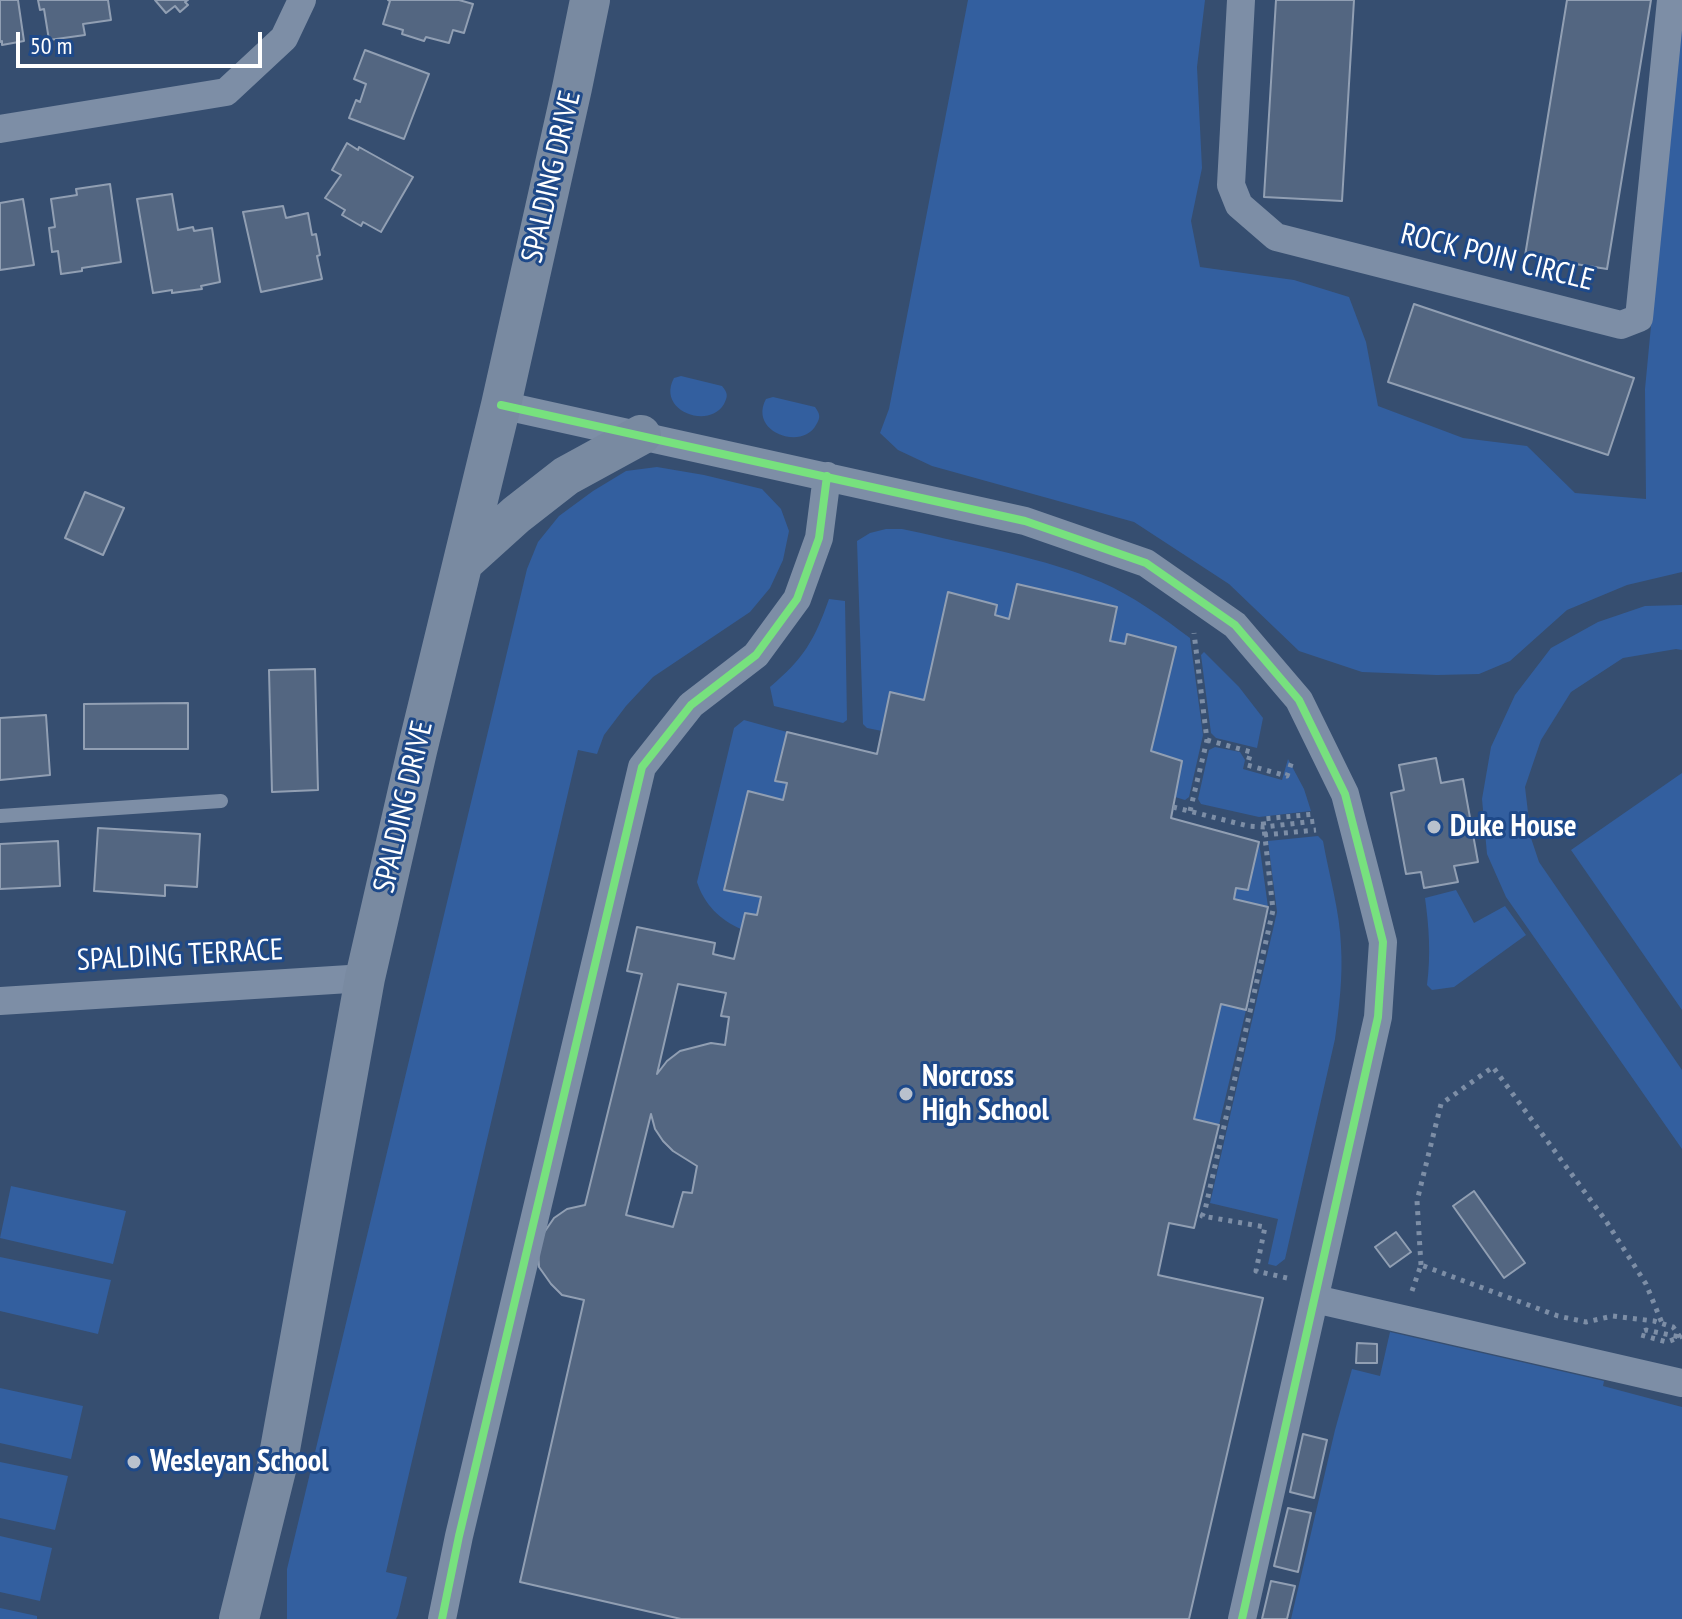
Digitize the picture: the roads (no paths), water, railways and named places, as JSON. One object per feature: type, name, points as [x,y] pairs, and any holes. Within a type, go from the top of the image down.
[{"type":"main road","name":"SPALDING DRIVE","points":[[239,1619],[277,1466],[365,978],[501,405],[590,0]]},
{"type":"main road","points":[[464,562],[516,515],[566,476],[641,435]]},
{"type":"street","points":[[0,129],[226,92],[284,38],[302,0]]},
{"type":"street","name":"ROCK POIN CIRCLE","points":[[1241,0],[1231,185],[1239,205],[1276,237],[1621,325],[1639,318],[1671,0]]},
{"type":"street","points":[[501,405],[1025,521],[1146,563],[1235,625],[1299,700],[1345,794],[1383,942],[1378,1017],[1242,1619]]},
{"type":"street","points":[[442,1619],[642,767],[691,705],[756,655],[797,599],[819,538],[827,476]]},
{"type":"street","name":"SPALDING TERRACE","points":[[0,1001],[365,978]]},
{"type":"street","points":[[1315,1299],[1682,1383]]},
{"type":"lane","points":[[0,816],[221,801]]},
{"type":"place","name":"Duke House","points":[[1434,827]]},
{"type":"place","name":"Norcross High School","points":[[906,1094]]},
{"type":"place","name":"Wesleyan School","points":[[134,1462]]}]
